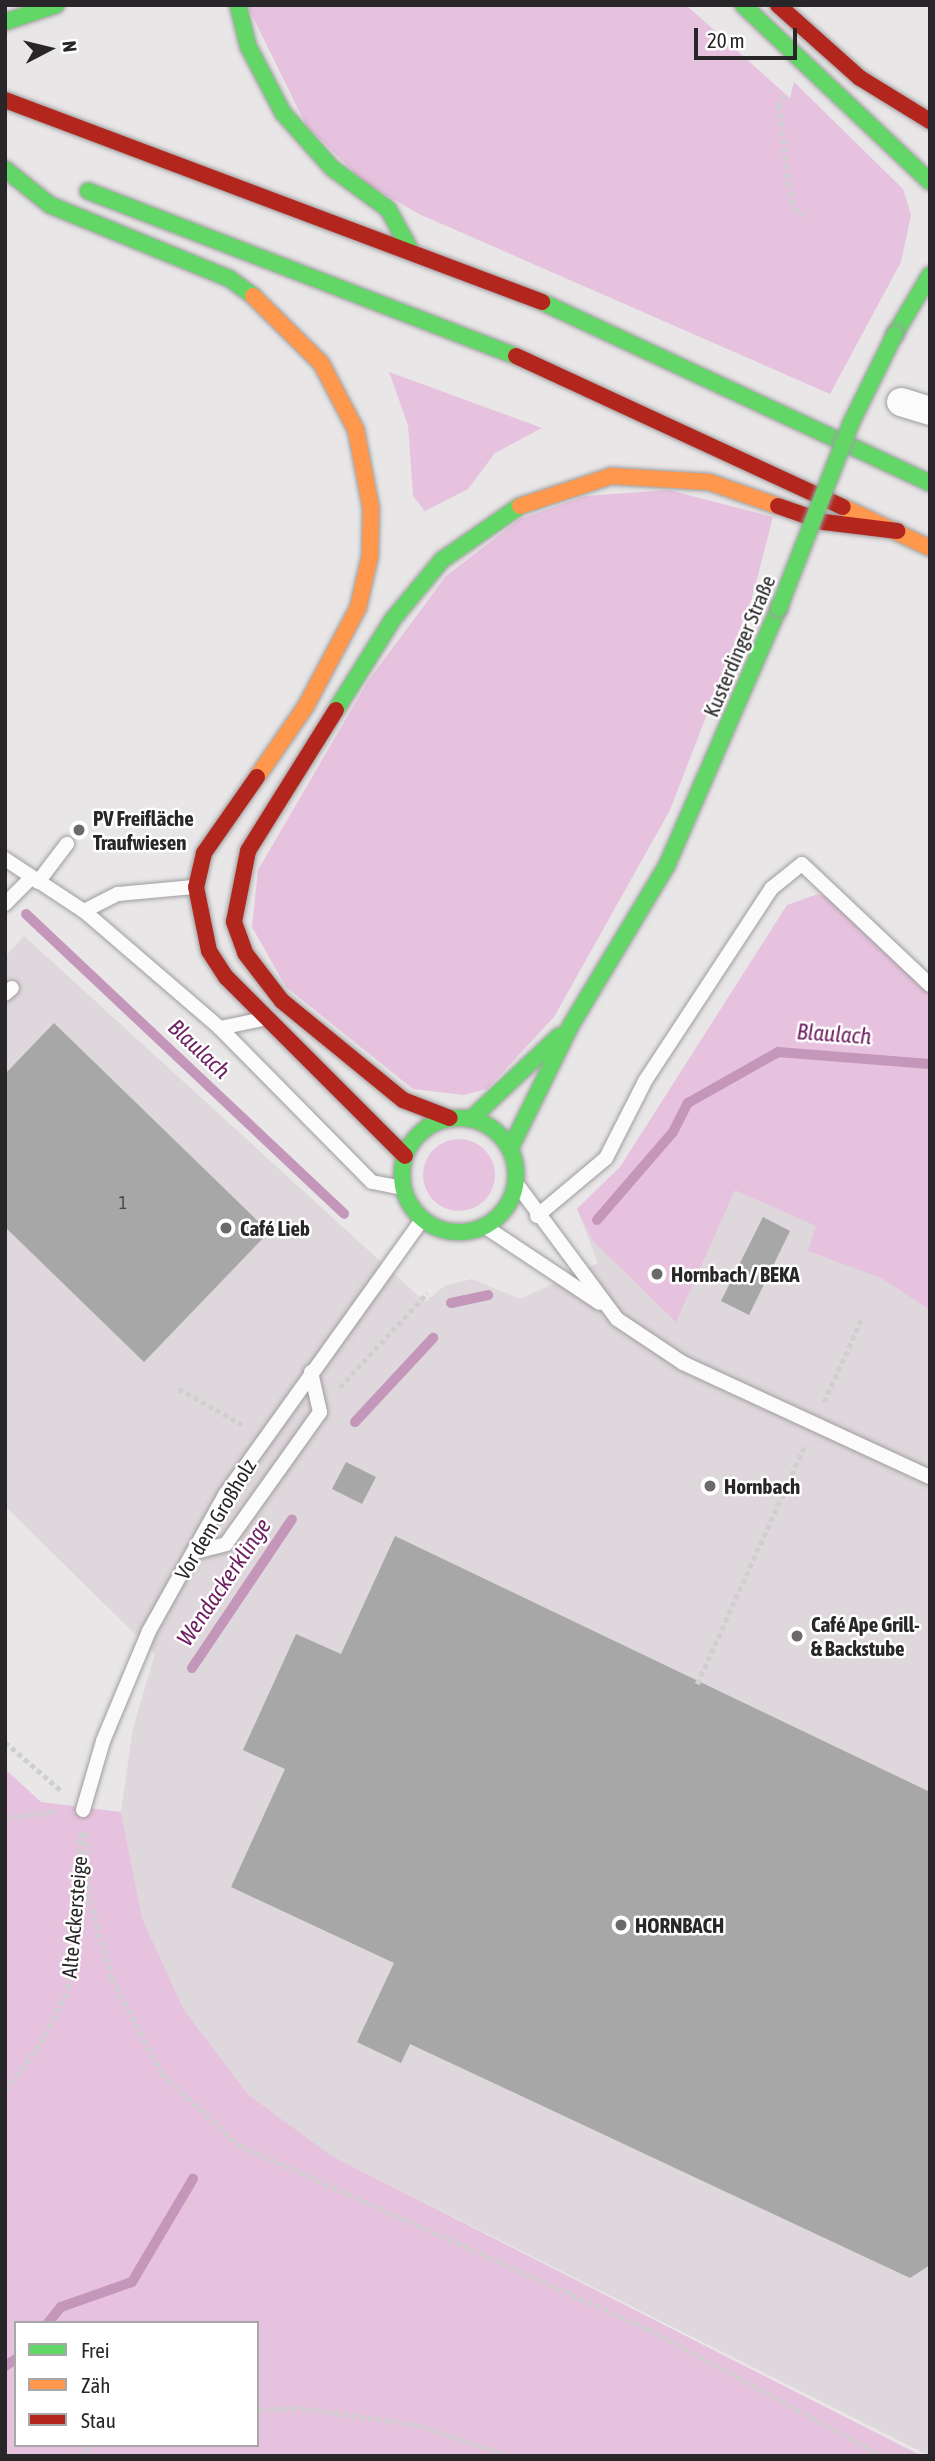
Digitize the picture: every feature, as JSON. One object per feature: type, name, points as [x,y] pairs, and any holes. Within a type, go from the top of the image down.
[{"type":"main road","points":[[5,22],[56,5]]},
{"type":"main road","points":[[238,5],[248,46],[283,113],[332,168],[388,209],[411,250]]},
{"type":"main road","points":[[743,5],[805,67],[930,182]]},
{"type":"main road","points":[[778,5],[860,78],[930,121]]},
{"type":"main road","points":[[5,100],[411,250],[657,352],[930,483]]},
{"type":"main road","points":[[5,161],[43,175]]},
{"type":"main road","points":[[5,169],[50,205],[230,279],[272,310],[341,396],[365,465],[370,556],[358,608],[306,706],[209,844],[196,887],[209,951],[268,1018],[405,1156]]},
{"type":"main road","points":[[69,184],[521,357],[930,548]]},
{"type":"main road","name":"Kusterdinger Straße","points":[[510,1149],[571,1025],[667,865],[779,608],[851,423],[895,334],[930,275]]},
{"type":"main road","points":[[450,1118],[415,1138],[405,1156],[403,1188],[422,1220],[450,1232],[484,1226],[510,1201],[516,1183],[510,1149],[488,1125],[472,1118],[450,1118],[403,1100],[282,1001],[244,953],[234,922],[234,899],[248,851],[393,619],[442,560],[491,522],[537,497],[611,477],[709,482],[824,522],[897,531]]},
{"type":"main road","name":"Kusterdinger Straße","points":[[472,1118],[571,1025]]},
{"type":"street","points":[[901,402],[930,411]]},
{"type":"lane","points":[[11,900],[35,880],[67,844]]},
{"type":"lane","points":[[5,859],[84,911],[220,1028],[372,1182],[403,1188]]},
{"type":"lane","points":[[537,1216],[606,1158],[645,1081],[772,888],[802,864],[930,985]]},
{"type":"lane","points":[[84,911],[118,894],[196,887]]},
{"type":"lane","points":[[220,1028],[268,1018]]},
{"type":"lane","points":[[516,1183],[537,1216],[602,1303]]},
{"type":"lane","name":"Vor dem Großholz","points":[[83,1810],[103,1741],[149,1631],[265,1437],[422,1220]]},
{"type":"lane","points":[[484,1226],[602,1303],[683,1363],[930,1476]]},
{"type":"lane","points":[[195,1552],[226,1544],[320,1412],[311,1372]]},
{"type":"path","points":[[803,216],[794,208],[779,105],[805,67]]},
{"type":"path","points":[[320,1412],[427,1293]]},
{"type":"path","points":[[697,1684],[862,1318]]},
{"type":"path","points":[[179,1390],[265,1437]]},
{"type":"path","points":[[5,1742],[83,1810],[90,1900],[112,1979],[162,2074],[239,2145],[647,2328],[883,2456]]},
{"type":"path","points":[[5,1818],[83,1810]]},
{"type":"path","name":"Alte Ackersteige","points":[[5,2090],[41,2043],[68,1989],[83,1810]]},
{"type":"path","points":[[259,2410],[301,2408],[417,2425],[510,2456]]},
{"type":"shaded area","points":[[247,5],[686,5],[790,98],[794,82],[903,189],[911,215],[901,262],[830,394],[419,214],[364,182],[306,125]]},
{"type":"shaded area","points":[[389,372],[542,428],[495,453],[468,489],[425,511],[413,496],[408,425]]},
{"type":"shaded area","points":[[669,490],[773,517],[752,598],[670,810],[554,1017],[487,1089],[464,1095],[413,1089],[286,987],[252,927],[258,870],[368,681],[446,576],[520,519],[585,496]]},
{"type":"shaded area","points":[[818,894],[844,904],[930,985],[930,1310],[881,1278],[808,1251],[816,1226],[735,1190],[676,1322],[593,1241],[577,1209],[620,1167],[787,905]]},
{"type":"shaded area","points":[[24,936],[425,1302],[444,1286],[472,1279],[520,1299],[598,1263],[577,1209],[620,1167],[930,1069],[930,2456],[330,2155],[248,2094],[184,2010],[142,1918],[121,1812],[133,1728],[155,1654],[5,1506],[5,957]]},
{"type":"shaded area","points":[[466,1139],[485,1149],[493,1161],[493,1189],[485,1201],[473,1209],[452,1211],[433,1201],[425,1189],[423,1168],[433,1149],[445,1141]]},
{"type":"shaded area","points":[[5,1769],[41,1802],[121,1812],[142,1918],[184,2010],[248,2094],[330,2155],[922,2456],[5,2456]]},
{"type":"building","points":[[54,1023],[269,1232],[144,1362],[5,1227],[5,1074]]},
{"type":"building","points":[[763,1217],[790,1231],[749,1315],[721,1301]]},
{"type":"building","points":[[346,1462],[376,1477],[362,1504],[332,1489]]},
{"type":"building","name":"HORNBACH","points":[[395,1536],[930,1792],[930,2265],[910,2278],[410,2044],[401,2063],[357,2042],[394,1963],[231,1887],[285,1769],[243,1750],[296,1634],[341,1654]]},
{"type":"waterway","name":"Blaulach","points":[[26,914],[344,1214]]},
{"type":"waterway","name":"Blaulach","points":[[597,1220],[673,1132],[688,1103],[778,1052],[930,1064]]},
{"type":"waterway","name":"Blaulach","points":[[451,1303],[488,1295]]},
{"type":"waterway","name":"Wendackerklinge","points":[[355,1422],[433,1338]]},
{"type":"waterway","name":"Wendackerklinge","points":[[192,1668],[292,1519]]},
{"type":"waterway","name":"Wendackerklinge","points":[[50,2321],[61,2307],[132,2282],[193,2179]]},
{"type":"waterway","name":"Wendackerklinge","points":[[5,2366],[14,2360]]},
{"type":"traffic: fast","points":[[5,22],[56,5]]},
{"type":"traffic: fast","points":[[238,5],[248,46],[283,113],[332,168],[388,209],[410,249]]},
{"type":"traffic: fast","points":[[743,5],[930,182]]},
{"type":"traffic: fast","points":[[5,169],[50,205],[230,279],[253,296]]},
{"type":"traffic: fast","points":[[88,191],[516,356]]},
{"type":"traffic: fast","points":[[895,334],[930,275]]},
{"type":"traffic: fast","points":[[542,302],[930,483]]},
{"type":"traffic: fast","points":[[779,608],[851,423],[895,334]]},
{"type":"traffic: fast","points":[[336,710],[393,619],[442,560],[520,506]]},
{"type":"traffic: fast","points":[[510,1149],[571,1025],[667,865],[779,608]]},
{"type":"traffic: fast","points":[[472,1118],[559,1036]]},
{"type":"traffic: fast","points":[[459,1118],[481,1122],[491,1127],[507,1143],[512,1153],[516,1175],[512,1197],[507,1207],[491,1223],[481,1228],[459,1232],[437,1228],[427,1223],[411,1207],[406,1197],[402,1175],[406,1153],[411,1143],[427,1127],[437,1122],[459,1118]]},
{"type":"traffic: slow","points":[[253,296],[321,363],[356,430],[371,509],[370,556],[358,608],[306,706],[257,777]]},
{"type":"traffic: slow","points":[[520,506],[611,476],[709,482],[778,506]]},
{"type":"traffic: slow","points":[[843,507],[930,548]]},
{"type":"traffic: jam","points":[[778,5],[860,78],[930,121]]},
{"type":"traffic: jam","points":[[5,100],[542,302]]},
{"type":"traffic: jam","points":[[516,356],[843,507]]},
{"type":"traffic: jam","points":[[778,506],[824,522],[897,531]]},
{"type":"traffic: jam","points":[[336,710],[248,851],[234,922],[245,953],[282,1001],[403,1100],[450,1118]]},
{"type":"traffic: jam","points":[[257,777],[204,853],[196,887],[209,951],[226,977],[405,1156]]},
{"type":"place","name":"PV Freifläche Traufwiesen","points":[[79,830]]},
{"type":"place","name":"Café Lieb","points":[[226,1228]]},
{"type":"place","name":"Hornbach / BEKA","points":[[657,1274]]},
{"type":"place","name":"Hornbach","points":[[710,1486]]},
{"type":"place","name":"Café Ape Grill- & Backstube","points":[[797,1636]]},
{"type":"place","name":"HORNBACH","points":[[621,1925]]}]
